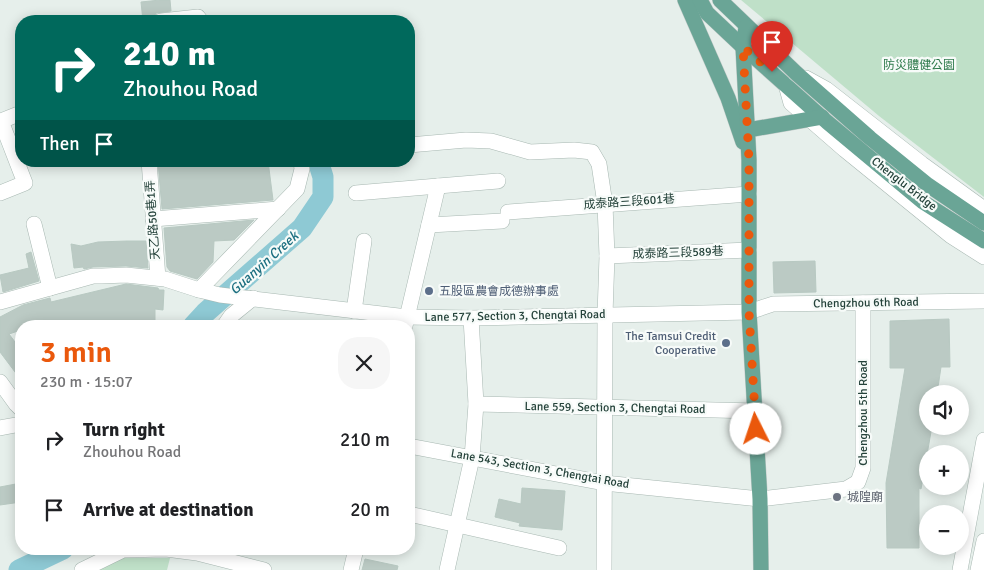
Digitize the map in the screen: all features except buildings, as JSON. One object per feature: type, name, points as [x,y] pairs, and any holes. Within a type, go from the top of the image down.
[{"type":"main road","points":[[685,0],[728,98],[749,160]]},
{"type":"main road","points":[[700,0],[707,13],[743,47],[791,79]]},
{"type":"main road","points":[[720,0],[791,79]]},
{"type":"main road","points":[[746,27],[743,47],[749,160],[749,312],[760,499],[761,570]]},
{"type":"main road","name":"Chenglu Bridge","points":[[791,79],[839,110],[928,185],[984,223]]},
{"type":"main road","name":"Chenglu Bridge","points":[[791,79],[819,119],[923,202],[984,241]]},
{"type":"main road","points":[[748,130],[819,119]]},
{"type":"street","points":[[791,79],[826,89],[922,164],[984,209]]},
{"type":"street","points":[[15,115],[1,120],[4,141],[15,162]]},
{"type":"street","points":[[819,119],[845,150],[951,236],[984,257]]},
{"type":"street","points":[[415,144],[466,140],[491,141],[530,152],[574,150],[592,152],[600,164],[607,256],[604,408],[604,570]]},
{"type":"street","points":[[0,193],[26,183],[18,167]]},
{"type":"street","name":"天乙路50巷1弄","points":[[149,167],[158,278]]},
{"type":"street","points":[[0,302],[93,276],[126,275],[158,278],[199,290],[297,189],[302,167]]},
{"type":"street","points":[[356,193],[498,181]]},
{"type":"street","points":[[406,320],[438,186]]},
{"type":"street","name":"成泰路三段601巷","points":[[429,225],[604,204],[749,194]]},
{"type":"street","points":[[153,219],[278,209]]},
{"type":"street","points":[[34,224],[50,288]]},
{"type":"street","points":[[354,311],[364,241]]},
{"type":"street","name":"成泰路三段589巷","points":[[607,256],[749,250]]},
{"type":"street","name":"Lane 577, Section 3, Chengtai Road","points":[[199,290],[354,311],[397,320]]},
{"type":"street","points":[[228,320],[253,298]]},
{"type":"street","name":"Chengzhou 6th Road","points":[[749,312],[773,304],[984,301]]},
{"type":"street","name":"Chengzhou 5th Road","points":[[760,499],[846,489],[858,482],[864,468],[863,303]]},
{"type":"street","name":"Lane 577, Section 3, Chengtai Road","points":[[415,321],[605,314],[749,312]]},
{"type":"street","points":[[447,570],[472,458],[476,404],[472,318]]},
{"type":"street","points":[[0,382],[15,403]]},
{"type":"street","name":"Lane 559, Section 3, Chengtai Road","points":[[476,404],[754,411]]},
{"type":"street","points":[[0,428],[15,425]]},
{"type":"street","points":[[960,570],[984,440]]},
{"type":"street","name":"Lane 543, Section 3, Chengtai Road","points":[[415,447],[604,483],[760,499]]},
{"type":"street","points":[[415,515],[559,548]]},
{"type":"street","points":[[978,570],[984,541]]},
{"type":"street","points":[[82,570],[113,555]]},
{"type":"street","points":[[214,555],[258,569]]},
{"type":"street","points":[[351,570],[355,555]]},
{"type":"green space","name":"防災體健公園","points":[[741,0],[984,0],[984,197],[879,116]]},
{"type":"green space","points":[[115,558],[170,558],[167,570],[96,570]]},
{"type":"waterway","name":"Guanyin Creek","points":[[199,320],[302,228],[323,197],[323,177],[320,167]]},
{"type":"waterway","name":"Guanyin Creek","points":[[19,570],[50,555]]},
{"type":"place","name":"五股區農會成德辦事處","points":[[429,291]]},
{"type":"place","name":"The Tamsui Credit Cooperative","points":[[726,343]]},
{"type":"place","name":"城隍廟","points":[[837,497]]},
{"type":"route","points":[[756,429],[749,312],[749,160],[743,47],[772,72]]}]
